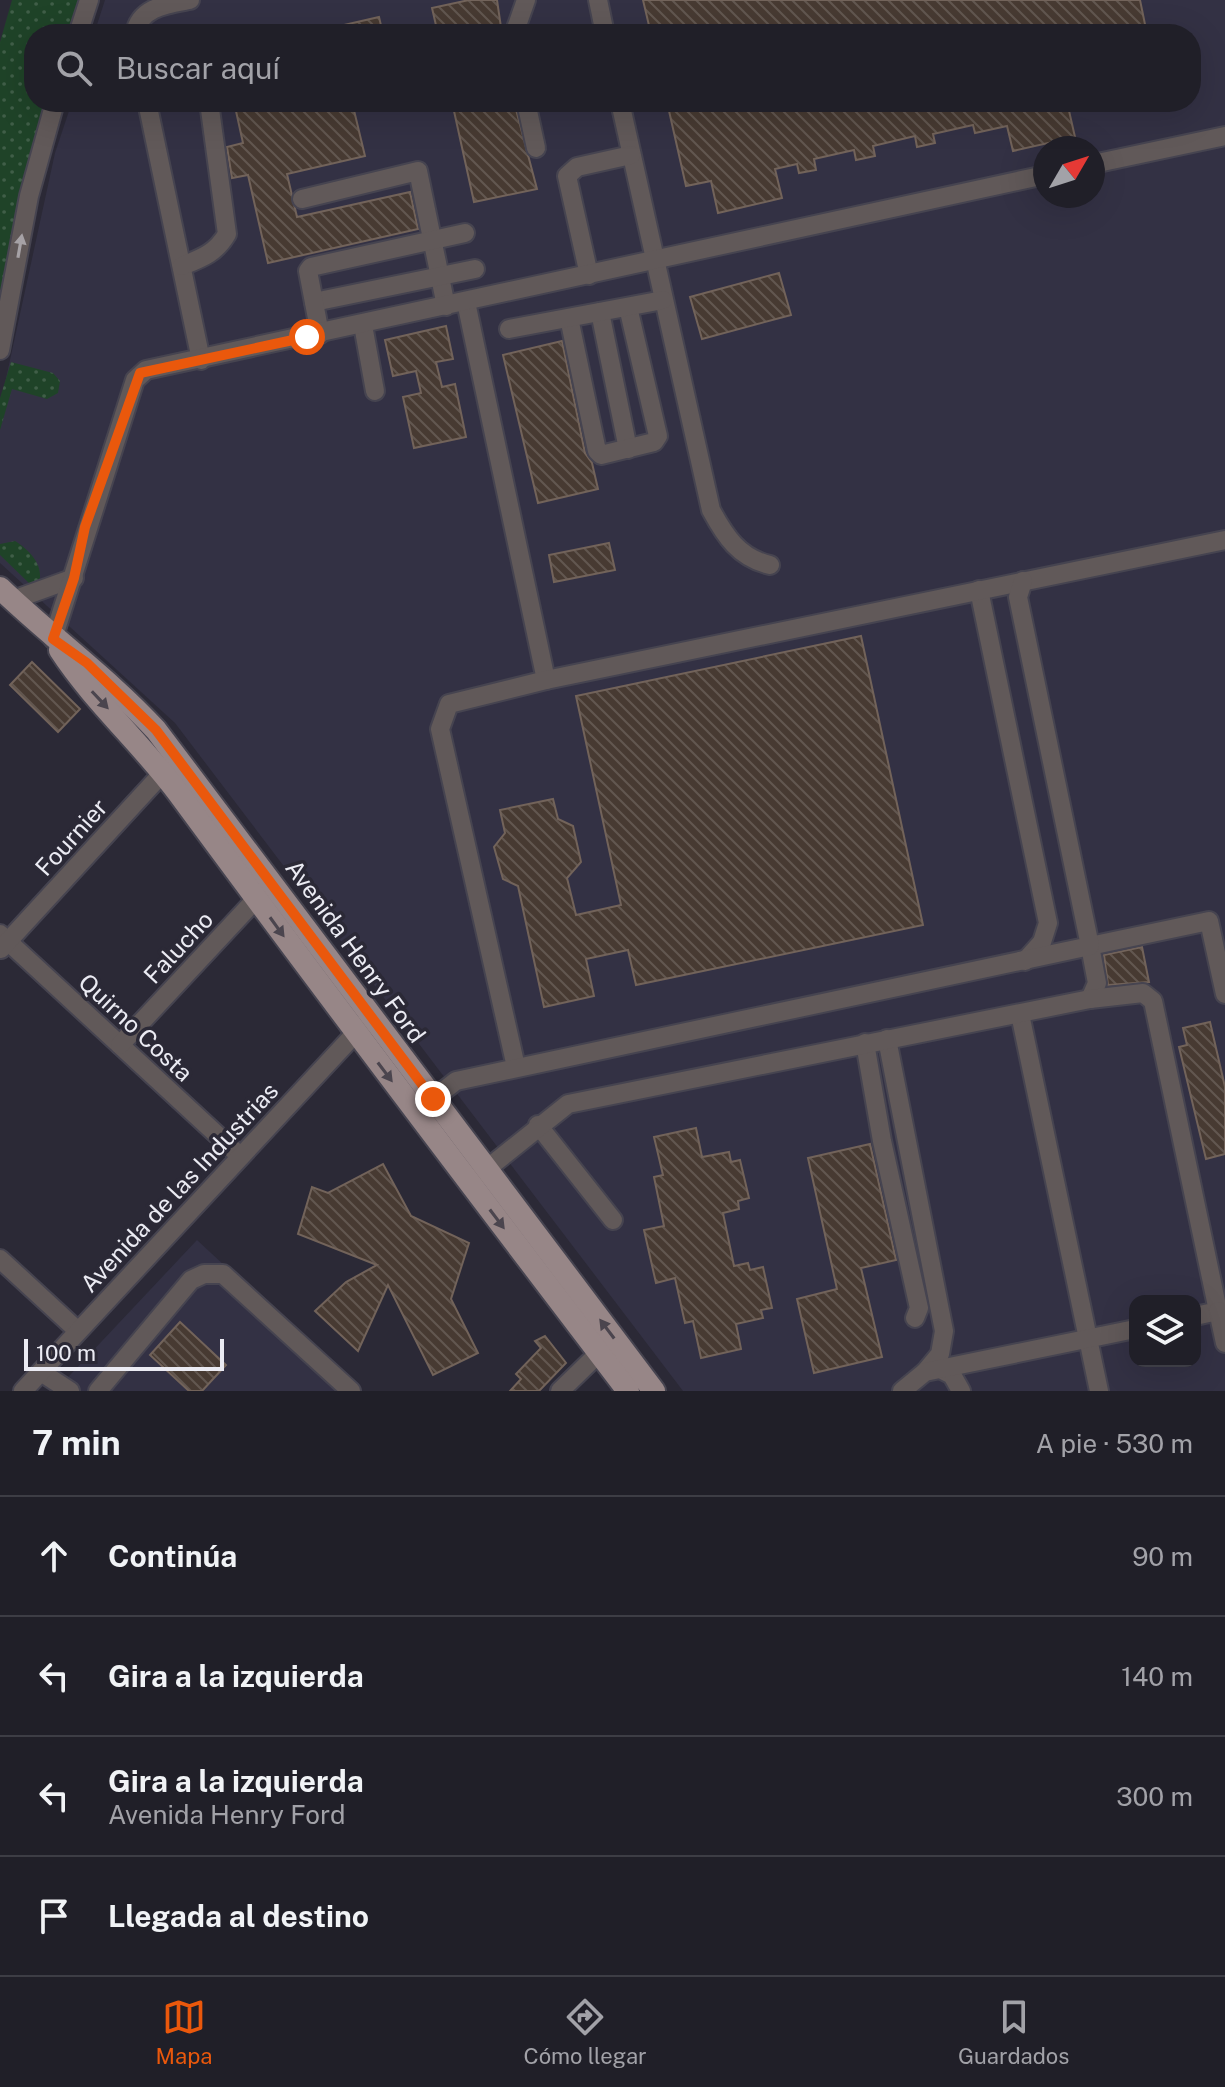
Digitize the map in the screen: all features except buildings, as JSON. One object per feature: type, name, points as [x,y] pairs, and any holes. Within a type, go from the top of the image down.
[{"type":"main road","name":"Avenida Henry Ford","points":[[6,594],[53,639],[87,663],[131,703],[256,899],[355,1032],[424,1106],[654,1391]]},
{"type":"main road","name":"Avenida Henry Ford","points":[[170,764],[276,886],[372,1016],[424,1106]]},
{"type":"main road","name":"Avenida Henry Ford","points":[[478,1176],[628,1391]]},
{"type":"street","points":[[81,24],[89,0]]},
{"type":"street","points":[[137,24],[153,9],[190,0]]},
{"type":"street","points":[[518,24],[526,0]]},
{"type":"street","points":[[598,0],[603,24]]},
{"type":"street","points":[[0,350],[29,196],[52,112]]},
{"type":"street","points":[[149,112],[201,360]]},
{"type":"street","points":[[182,266],[208,256],[220,247],[227,234],[210,112]]},
{"type":"street","points":[[528,112],[536,148]]},
{"type":"street","points":[[622,112],[711,510],[730,543],[757,562],[770,565]]},
{"type":"street","points":[[1105,161],[1225,136]]},
{"type":"street","points":[[589,275],[566,187],[567,176],[577,167],[631,155]]},
{"type":"street","points":[[302,199],[418,171],[446,306]]},
{"type":"street","points":[[53,639],[74,578],[85,527],[135,380],[146,370],[1033,178]]},
{"type":"street","points":[[320,334],[308,271],[311,267],[465,233]]},
{"type":"street","points":[[314,302],[475,269]]},
{"type":"street","points":[[509,329],[663,300]]},
{"type":"street","points":[[466,302],[546,680]]},
{"type":"street","points":[[569,318],[597,451],[601,455],[654,442],[658,436],[628,307]]},
{"type":"street","points":[[600,312],[628,449]]},
{"type":"street","points":[[363,325],[375,391]]},
{"type":"street","points":[[516,1067],[441,720],[455,700],[1225,540]]},
{"type":"street","points":[[6,594],[74,578]]},
{"type":"street","points":[[1023,581],[1018,597],[1097,983],[1090,999]]},
{"type":"street","points":[[979,590],[1048,923],[1042,942],[1025,961]]},
{"type":"street","name":"Fournier","points":[[3,942],[170,764]]},
{"type":"street","name":"Falucho","points":[[120,1045],[256,899],[276,886]]},
{"type":"street","points":[[424,1106],[456,1081],[1217,919],[1225,994]]},
{"type":"street","name":"Quirno Costa","points":[[3,942],[240,1156]]},
{"type":"street","points":[[478,1176],[558,1109],[577,1102],[1090,999],[1143,993],[1153,1001],[1225,1343]]},
{"type":"street","points":[[1020,1014],[1099,1391]]},
{"type":"street","name":"Avenida de las Industrias","points":[[23,1391],[372,1016]]},
{"type":"street","points":[[887,1039],[944,1331],[940,1354],[925,1372],[902,1391]]},
{"type":"street","points":[[865,1043],[882,1141],[919,1308],[915,1318]]},
{"type":"street","points":[[538,1125],[613,1220]]},
{"type":"street","points":[[0,1259],[78,1331]]},
{"type":"street","points":[[98,1391],[191,1280],[213,1272],[223,1274],[351,1391]]},
{"type":"street","points":[[1201,1315],[1218,1311]]},
{"type":"street","points":[[925,1372],[944,1371],[1129,1330]]},
{"type":"street","points":[[560,1391],[599,1353]]},
{"type":"street","points":[[944,1371],[952,1375],[961,1391]]},
{"type":"street","points":[[41,1372],[70,1391]]},
{"type":"shaded area","points":[[105,0],[1225,0],[1225,1391],[683,1391],[175,723],[0,563],[0,406],[55,153],[69,112],[1201,112],[1201,24],[97,24]]},
{"type":"shaded area","points":[[197,1240],[360,1391],[55,1391]]},
{"type":"green space","points":[[12,0],[81,0],[73,24],[24,24],[24,112],[46,112],[0,311],[0,42]]},
{"type":"green space","points":[[11,362],[53,373],[60,381],[58,393],[47,399],[12,389],[0,430],[0,398]]},
{"type":"green space","points":[[15,541],[36,561],[40,578],[31,585],[0,555],[0,544]]},
{"type":"route","points":[[307,337],[140,373],[85,527],[74,578],[53,639],[87,663],[156,730],[227,820],[433,1099]]}]
